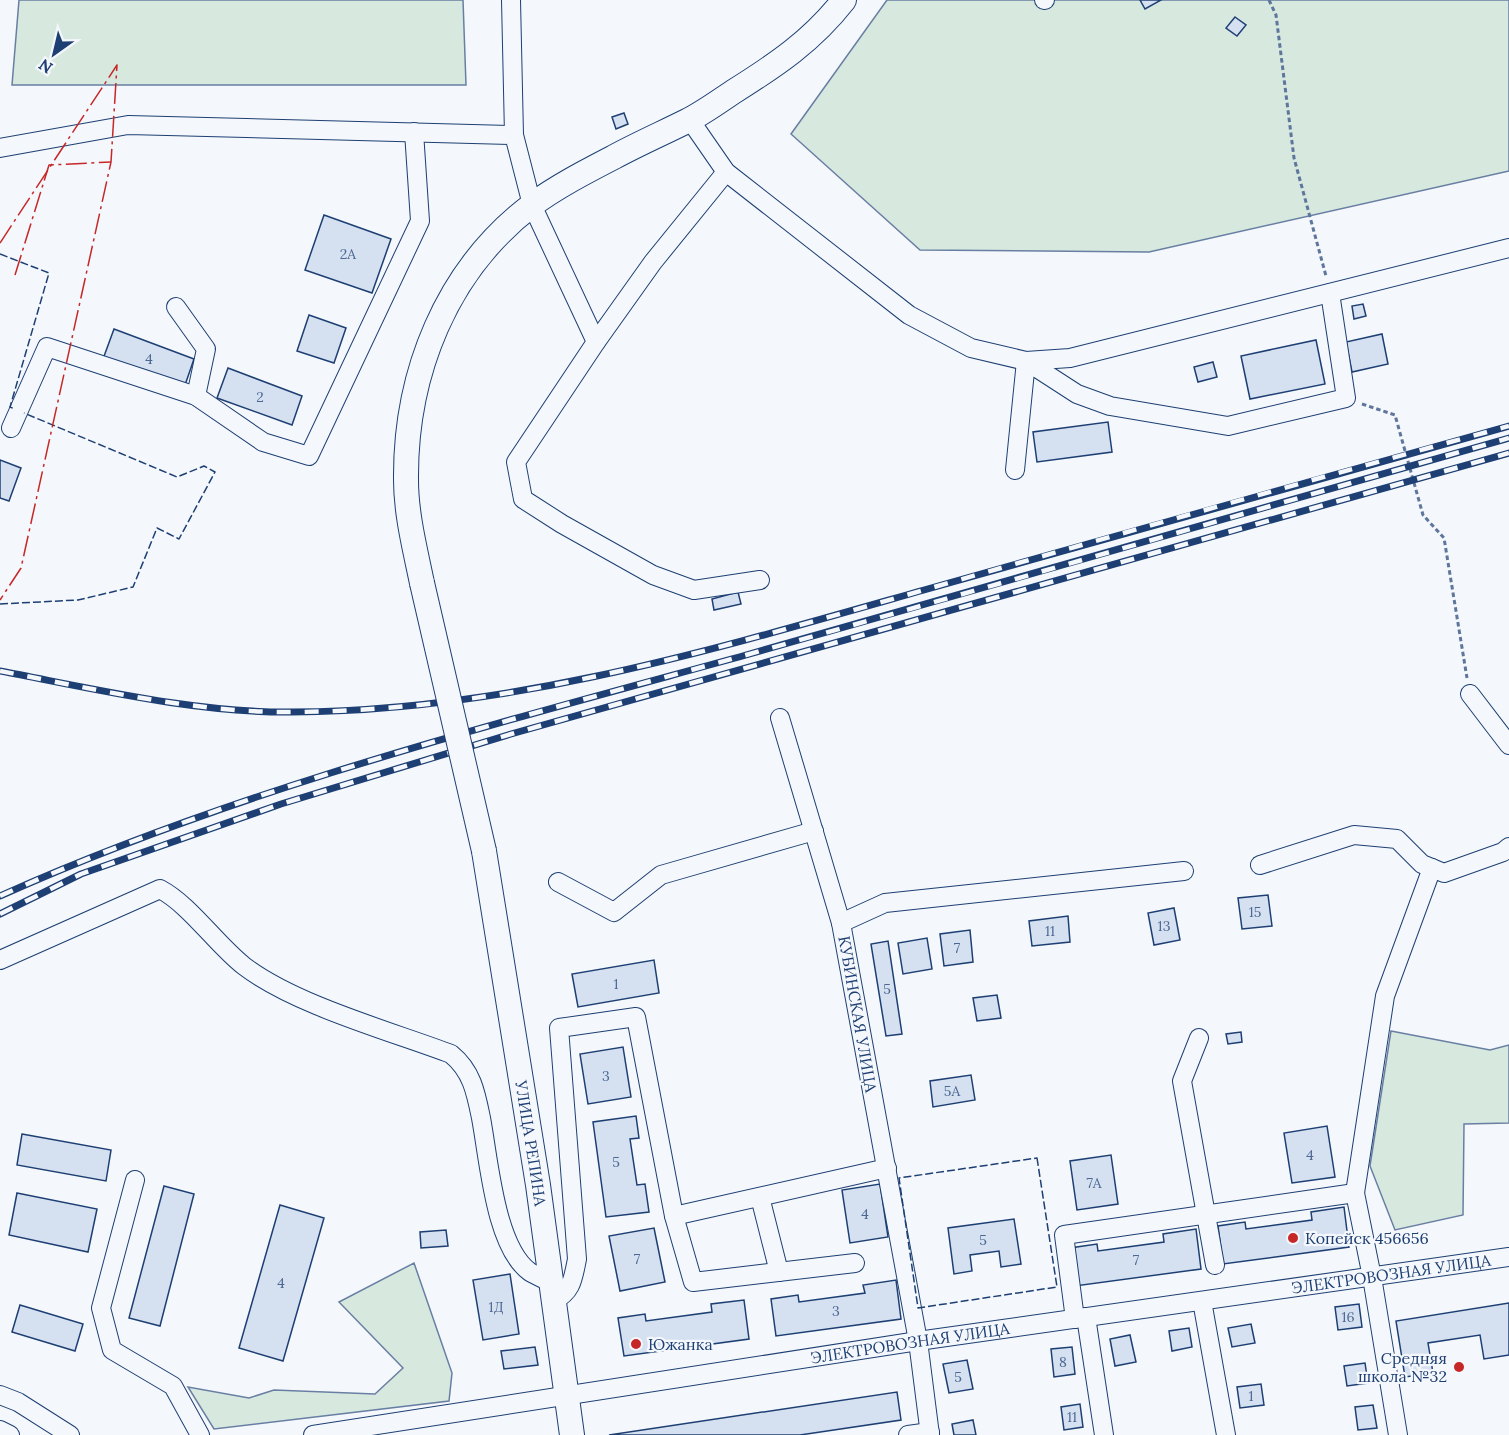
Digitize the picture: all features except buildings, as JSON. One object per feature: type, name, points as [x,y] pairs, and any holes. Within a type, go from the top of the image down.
[{"type":"main road","name":"УЛИЦА РЕПИНА","points":[[572,1435],[484,851],[411,530],[406,480],[409,427],[417,380],[431,335],[451,297],[473,266],[501,234],[532,205],[613,157],[690,120],[790,56],[828,20],[844,0]]},
{"type":"street","points":[[511,0],[514,135],[532,205],[596,342]]},
{"type":"street","points":[[690,120],[726,172],[909,315],[971,348],[1026,361],[1070,358],[1509,248]]},
{"type":"street","points":[[0,148],[128,126],[514,135]]},
{"type":"street","points":[[11,429],[47,347],[196,396],[263,442],[309,456],[420,221],[414,132]]},
{"type":"street","points":[[726,172],[653,262],[596,342],[516,462],[523,499],[562,524],[653,575],[694,590],[760,580]]},
{"type":"street","points":[[1026,361],[1077,394],[1110,406],[1228,426],[1346,398],[1330,293]]},
{"type":"street","points":[[176,307],[206,349],[196,396]]},
{"type":"street","points":[[1015,470],[1026,361]]},
{"type":"street","points":[[1470,694],[1509,745]]},
{"type":"street","points":[[780,718],[842,923]]},
{"type":"street","points":[[558,882],[614,912],[661,875],[814,831]]},
{"type":"street","points":[[1260,865],[1354,835],[1397,839],[1422,864],[1444,873],[1503,852],[1509,847]]},
{"type":"street","points":[[1398,1435],[1372,1277],[1355,1194],[1385,996],[1432,868]]},
{"type":"street","name":"КУБИНСКАЯ УЛИЦА","points":[[930,1433],[918,1341],[842,923],[885,903],[1184,871]]},
{"type":"street","points":[[0,960],[160,889],[174,896],[201,926],[245,967],[298,996],[451,1054],[464,1065],[475,1088],[502,1232],[514,1254],[530,1272],[552,1292],[565,1295],[571,1286],[576,1259],[560,1028],[636,1017],[674,1216],[693,1282],[855,1263]]},
{"type":"street","points":[[1199,1038],[1182,1081],[1215,1264]]},
{"type":"street","points":[[674,1216],[887,1168]]},
{"type":"street","points":[[135,1180],[101,1308],[112,1350],[173,1386],[200,1435]]},
{"type":"street","points":[[1104,1435],[1064,1235],[1355,1194]]},
{"type":"street","points":[[760,1197],[779,1272]]},
{"type":"street","name":"ЭЛЕКТРОВОЗНАЯ УЛИЦА","points":[[313,1435],[367,1431],[566,1395],[918,1341],[1509,1257]]},
{"type":"street","points":[[1202,1301],[1226,1435]]},
{"type":"street","points":[[0,1395],[18,1402],[70,1435]]},
{"type":"street","points":[[0,1430],[10,1435]]},
{"type":"street","points":[[908,1435],[930,1433]]},
{"type":"path","points":[[1269,0],[1276,15],[1294,158],[1330,293]]},
{"type":"path","points":[[1346,398],[1395,415],[1423,515],[1444,538],[1470,694]]},
{"type":"shaded area","points":[[19,0],[463,0],[466,85],[12,85]]},
{"type":"shaded area","points":[[887,0],[1509,0],[1509,171],[1149,252],[920,250],[791,134]]},
{"type":"shaded area","points":[[1391,1031],[1490,1050],[1509,1045],[1509,1123],[1464,1124],[1463,1215],[1395,1230],[1370,1166]]},
{"type":"shaded area","points":[[414,1263],[452,1373],[449,1401],[214,1429],[188,1387],[249,1398],[274,1390],[375,1394],[403,1368],[339,1302]]},
{"type":"railway","points":[[0,671],[146,699],[219,709],[256,711],[374,709],[454,701],[533,689],[612,673],[768,634],[1509,426]]},
{"type":"railway","points":[[0,896],[182,823],[368,761],[1509,438]]},
{"type":"railway","points":[[0,914],[81,874],[281,804],[511,734],[1509,453]]},
{"type":"fence","points":[[0,254],[49,273],[10,407],[15,409]]},
{"type":"fence","points":[[0,604],[78,600],[133,587],[157,528],[179,539],[215,472],[204,466],[177,477],[24,413]]},
{"type":"fence","points":[[1037,1158],[1057,1287],[918,1308],[899,1178],[1037,1158]]},
{"type":"power","points":[[0,243],[117,65],[111,162],[21,568],[0,600]]},
{"type":"power","points":[[15,275],[49,165],[111,162]]},
{"type":"place","name":"Копейск 456656","points":[[1293,1238]]},
{"type":"place","name":"Южанка","points":[[636,1344]]},
{"type":"place","name":"Средняя школа №32","points":[[1459,1367]]}]
